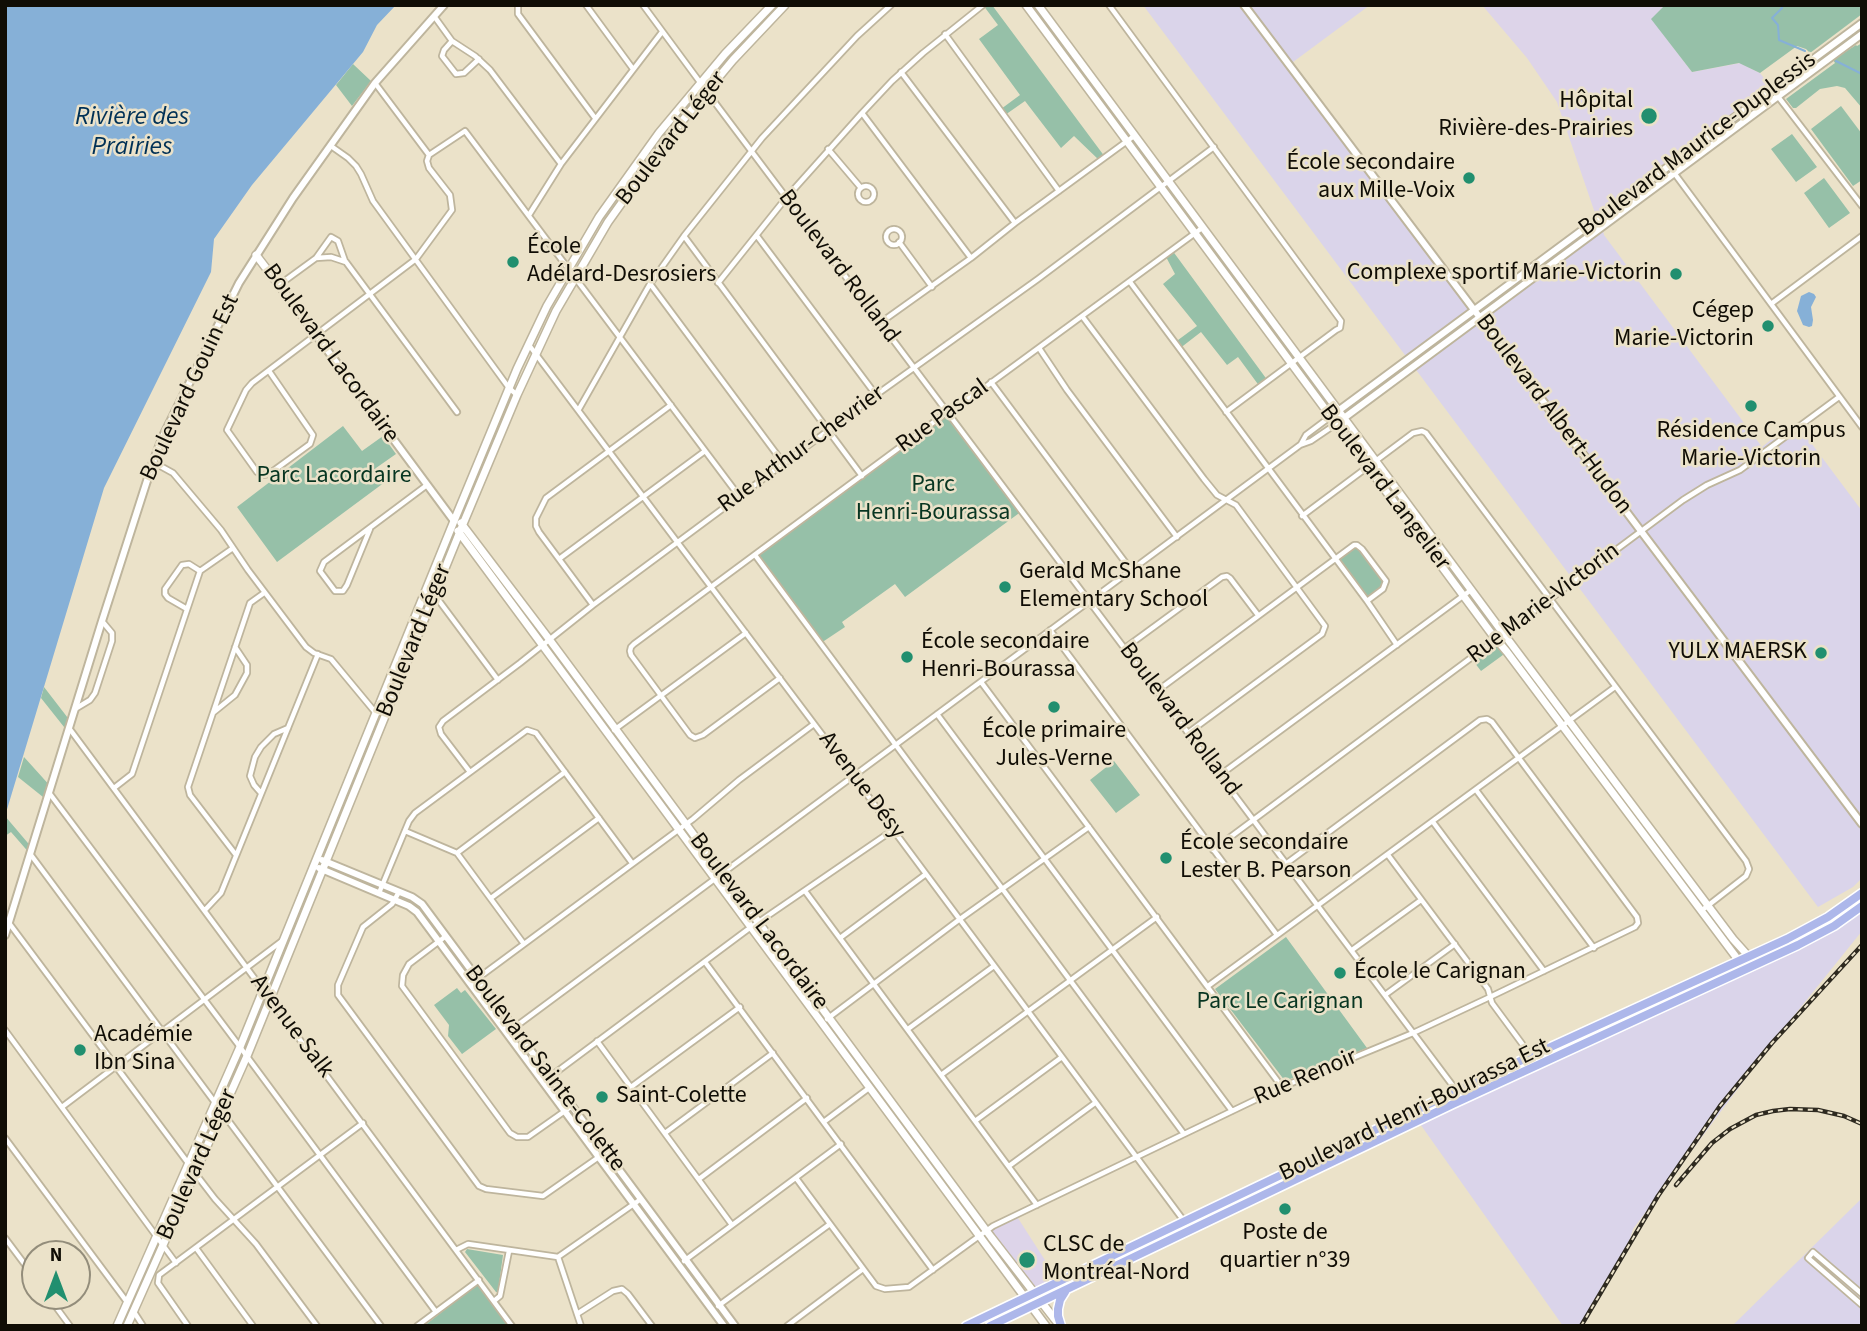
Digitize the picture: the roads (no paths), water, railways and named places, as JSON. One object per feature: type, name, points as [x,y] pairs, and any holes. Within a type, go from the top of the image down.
[{"type":"main road","name":"Boulevard Léger","points":[[117,1326],[264,990],[375,712],[529,344],[568,268],[629,174],[701,83],[772,5]]},
{"type":"main road","name":"Boulevard Léger","points":[[127,1326],[247,1056],[459,533],[536,352],[575,277],[637,180],[706,91],[785,5]]},
{"type":"main road","name":"Boulevard Langelier","points":[[1026,5],[1368,467],[1504,633],[1570,720],[1745,969]]},
{"type":"main road","name":"Boulevard Langelier","points":[[1038,5],[1376,461],[1468,592],[1496,639],[1704,908],[1757,964]]},
{"type":"main road","name":"Boulevard Lacordaire","points":[[256,254],[279,285]]},
{"type":"main road","name":"Boulevard Lacordaire","points":[[454,521],[459,533],[869,1088],[1060,1326]]},
{"type":"main road","points":[[454,521],[463,524]]},
{"type":"main road","name":"Boulevard Lacordaire","points":[[463,524],[829,1017],[983,1233],[1045,1326]]},
{"type":"main road","name":"Boulevard Henri-Bourassa Est","points":[[966,1326],[1456,1091],[1813,925],[1862,893]]},
{"type":"main road","name":"Boulevard Henri-Bourassa Est","points":[[990,1326],[1537,1064],[1816,936],[1862,906]]},
{"type":"main road","points":[[1060,1326],[1060,1300],[1073,1286]]},
{"type":"street","name":"Boulevard Gouin Est","points":[[5,935],[102,621],[163,436],[256,254],[375,83],[444,5]]},
{"type":"street","points":[[518,5],[519,14],[595,118]]},
{"type":"street","points":[[586,5],[632,69]]},
{"type":"street","name":"Boulevard Rolland","points":[[642,5],[1462,1100]]},
{"type":"street","points":[[579,409],[650,284],[684,236],[751,151],[831,63],[891,5]]},
{"type":"street","points":[[718,283],[828,149],[901,72],[983,5]]},
{"type":"street","points":[[1109,5],[1340,317],[1340,327],[1226,412]]},
{"type":"street","name":"Boulevard Albert-Hudon","points":[[1244,5],[1862,824]]},
{"type":"street","points":[[434,16],[452,41],[490,69],[561,164]]},
{"type":"street","name":"Boulevard Maurice-Duplessis","points":[[506,1033],[1177,537],[1300,444],[1331,417],[1341,414],[1479,317],[1674,173],[1862,23]]},
{"type":"street","points":[[529,215],[561,164],[662,32]]},
{"type":"street","points":[[945,34],[1059,191]]},
{"type":"street","name":"Boulevard Maurice-Duplessis","points":[[1300,444],[1311,441],[1336,424],[1341,414],[1474,310],[1669,166],[1862,34]]},
{"type":"street","points":[[452,41],[442,56],[456,74],[464,73],[479,59]]},
{"type":"street","points":[[901,72],[1015,223]]},
{"type":"street","points":[[375,83],[429,155]]},
{"type":"street","points":[[1775,93],[1862,206]]},
{"type":"street","points":[[862,113],[971,258]]},
{"type":"street","points":[[268,371],[313,435],[310,444],[269,474],[263,475],[257,472],[227,430],[246,390],[268,371],[416,260],[452,210],[450,195],[429,168],[429,155],[465,131],[739,496]]},
{"type":"street","points":[[880,323],[1134,136]]},
{"type":"street","points":[[330,145],[356,166],[373,201],[509,388],[517,395]]},
{"type":"street","name":"Rue Arthur-Chevrier","points":[[470,772],[441,734],[439,727],[443,721],[593,604],[1214,147]]},
{"type":"street","points":[[828,149],[861,188]]},
{"type":"street","points":[[1669,166],[1862,427]]},
{"type":"street","name":"Rue Pascal","points":[[661,696],[631,655],[631,647],[942,416],[1202,228]]},
{"type":"street","points":[[684,236],[863,476]]},
{"type":"street","points":[[757,236],[876,395]]},
{"type":"street","points":[[1770,304],[1862,236]]},
{"type":"street","points":[[279,285],[316,258],[329,238],[334,237],[338,240],[345,262],[457,412]]},
{"type":"street","points":[[899,242],[932,287]]},
{"type":"street","points":[[316,258],[331,257],[345,262]]},
{"type":"street","points":[[1130,282],[1397,645]]},
{"type":"street","points":[[650,284],[784,464]]},
{"type":"street","name":"Boulevard Lacordaire","points":[[279,285],[454,521]]},
{"type":"street","points":[[1082,316],[1204,479],[1217,495],[1236,505],[1324,623],[1324,631],[1188,733]]},
{"type":"street","name":"Avenue Désy","points":[[529,344],[1191,1230]]},
{"type":"street","points":[[1039,348],[1177,537]]},
{"type":"street","points":[[992,382],[1131,570]]},
{"type":"street","name":"Rue Marie-Victorin","points":[[1213,849],[1691,494],[1740,470],[1839,397]]},
{"type":"street","points":[[593,604],[536,526],[536,518],[544,500],[671,405]]},
{"type":"street","points":[[1303,516],[1418,431],[1426,433],[1746,862],[1749,873],[1704,908]]},
{"type":"street","points":[[559,559],[705,451]]},
{"type":"street","points":[[153,462],[173,473],[220,530],[306,647],[331,659],[375,712],[384,716]]},
{"type":"street","points":[[370,529],[347,586],[340,592],[333,590],[321,573],[321,565],[427,485]]},
{"type":"street","points":[[1157,691],[1354,545],[1362,549],[1385,581],[1383,589],[1367,601]]},
{"type":"street","points":[[114,788],[132,774],[200,571],[233,548]]},
{"type":"street","points":[[755,555],[1184,1134]]},
{"type":"street","points":[[187,609],[168,598],[165,589],[182,565],[189,564],[200,571]]},
{"type":"street","points":[[1125,648],[1222,577],[1230,578],[1258,615]]},
{"type":"street","points":[[1220,775],[1468,592]]},
{"type":"street","points":[[236,855],[188,790],[250,603],[264,593]]},
{"type":"street","points":[[434,594],[498,680]]},
{"type":"street","name":"Boulevard Gouin Est","points":[[75,709],[93,697],[112,641],[113,633],[102,621]]},
{"type":"street","points":[[1049,630],[1277,934]]},
{"type":"street","points":[[608,735],[746,633]]},
{"type":"street","points":[[212,714],[235,695],[247,673],[247,665],[235,646]]},
{"type":"street","points":[[205,911],[221,893],[318,654]]},
{"type":"street","points":[[661,696],[695,738],[780,678]]},
{"type":"street","points":[[981,682],[1282,1087]]},
{"type":"street","points":[[1208,986],[1615,687]]},
{"type":"street","points":[[937,714],[1232,1111]]},
{"type":"street","points":[[1287,863],[1480,720],[1487,719],[1492,722],[1518,758]]},
{"type":"street","points":[[470,984],[686,824],[814,724]]},
{"type":"street","name":"Avenue Salk","points":[[69,728],[512,1326]]},
{"type":"street","points":[[261,793],[250,774],[256,757],[269,738],[288,728]]},
{"type":"street","points":[[379,893],[409,821],[415,813],[525,731],[531,730],[536,733],[632,863]]},
{"type":"street","name":"Rue Renoir","points":[[796,1178],[876,1286],[885,1289],[912,1286],[983,1233],[1037,1205],[1282,1087],[1413,1033],[1635,927],[1638,923],[1637,917],[1518,758]]},
{"type":"street","points":[[457,853],[565,772]]},
{"type":"street","points":[[1476,790],[1594,948]]},
{"type":"street","points":[[50,794],[436,1312]]},
{"type":"street","points":[[491,898],[599,818]]},
{"type":"street","points":[[1433,821],[1544,971]]},
{"type":"street","points":[[822,1023],[960,919],[1089,827]]},
{"type":"street","points":[[543,1082],[751,927],[893,830]]},
{"type":"street","points":[[405,831],[457,853],[524,944]]},
{"type":"street","points":[[31,855],[381,1326]]},
{"type":"street","points":[[1388,855],[1488,989],[1492,1003],[1537,1064]]},
{"type":"street","name":"Boulevard Sainte-Colette","points":[[315,862],[382,885],[422,904],[734,1326]]},
{"type":"street","name":"Boulevard Sainte-Colette","points":[[325,866],[415,910],[724,1326]]},
{"type":"street","points":[[840,938],[926,874]]},
{"type":"street","points":[[805,891],[1037,1205]]},
{"type":"street","points":[[399,892],[396,900],[363,927],[338,985],[338,995],[479,1186],[535,1197],[543,1196],[606,1152]]},
{"type":"street","points":[[1352,950],[1422,900]]},
{"type":"street","points":[[941,1075],[1157,917]]},
{"type":"street","points":[[9,923],[215,1199],[257,1244],[317,1326]]},
{"type":"street","points":[[446,936],[409,964],[403,975],[402,986],[510,1133],[517,1137],[528,1137],[572,1107]]},
{"type":"street","points":[[62,1107],[284,939]]},
{"type":"street","points":[[1385,995],[1455,944]]},
{"type":"street","points":[[705,962],[933,1270]]},
{"type":"street","points":[[908,1029],[994,966]]},
{"type":"street","points":[[631,1087],[740,1007]]},
{"type":"street","points":[[5,1030],[176,1263]]},
{"type":"street","points":[[597,1041],[732,1225]]},
{"type":"street","points":[[665,1133],[773,1053]]},
{"type":"street","points":[[975,1121],[1062,1057]]},
{"type":"street","points":[[825,1121],[869,1088]]},
{"type":"street","points":[[699,1179],[807,1098]]},
{"type":"street","points":[[1009,1166],[1095,1103]]},
{"type":"street","points":[[188,1326],[158,1283],[159,1275],[363,1123]]},
{"type":"street","points":[[5,1138],[143,1326]]},
{"type":"street","points":[[678,1265],[841,1144]]},
{"type":"street","points":[[456,1250],[468,1244],[558,1257],[641,1199]]},
{"type":"street","points":[[712,1311],[830,1224]]},
{"type":"street","points":[[5,1238],[21,1259]]},
{"type":"street","points":[[196,1248],[253,1326]]},
{"type":"street","points":[[494,1301],[500,1296],[509,1251]]},
{"type":"street","points":[[1862,1294],[1813,1252],[1808,1258],[1862,1305]]},
{"type":"street","points":[[558,1257],[581,1326]]},
{"type":"street","points":[[787,1326],[863,1269]]},
{"type":"street","points":[[417,1326],[479,1280]]},
{"type":"street","points":[[577,1314],[613,1291],[622,1289],[652,1326]]},
{"type":"street","points":[[58,1310],[70,1326]]},
{"type":"water","name":"Rivière des Prairies","points":[[5,5],[396,5],[377,25],[363,52],[252,185],[214,239],[211,272],[104,488],[5,816]]},
{"type":"water","points":[[1809,292],[1816,297],[1811,307],[1812,326],[1809,327],[1803,325],[1797,311],[1801,296]]},
{"type":"waterway","points":[[1782,5],[1772,18],[1778,25],[1779,40],[1805,51]]},
{"type":"waterway","points":[[1836,61],[1862,74]]},
{"type":"railway","points":[[1581,1326],[1658,1196],[1720,1106],[1772,1043],[1862,945]]},
{"type":"railway","points":[[1676,1185],[1712,1143],[1730,1129],[1756,1115],[1790,1109],[1818,1110],[1844,1116],[1862,1124]]},
{"type":"place","name":"Hôpital Rivière-des-Prairies","points":[[1649,116]]},
{"type":"place","name":"École secondaire aux Mille-Voix","points":[[1469,178]]},
{"type":"place","name":"École Adélard-Desrosiers","points":[[513,262]]},
{"type":"place","name":"Complexe sportif Marie-Victorin","points":[[1676,274]]},
{"type":"place","name":"Cégep Marie-Victorin","points":[[1768,326]]},
{"type":"place","name":"Résidence Campus Marie-Victorin","points":[[1751,406]]},
{"type":"place","name":"Gerald McShane Elementary School","points":[[1005,587]]},
{"type":"place","name":"YULX MAERSK","points":[[1821,653]]},
{"type":"place","name":"École secondaire Henri-Bourassa","points":[[907,657]]},
{"type":"place","name":"École primaire Jules-Verne","points":[[1054,707]]},
{"type":"place","name":"École secondaire Lester B. Pearson","points":[[1166,858]]},
{"type":"place","name":"École le Carignan","points":[[1340,973]]},
{"type":"place","name":"Académie Ibn Sina","points":[[80,1050]]},
{"type":"place","name":"Saint-Colette","points":[[602,1097]]},
{"type":"place","name":"Poste de quartier n°39","points":[[1285,1209]]},
{"type":"place","name":"CLSC de Montréal-Nord","points":[[1027,1260]]},
{"type":"park label","name":"Parc Lacordaire","points":[[334,477]]},
{"type":"park label","name":"Parc Henri-Bourassa","points":[[933,500]]},
{"type":"park label","name":"Parc Le Carignan","points":[[1280,1003]]}]
